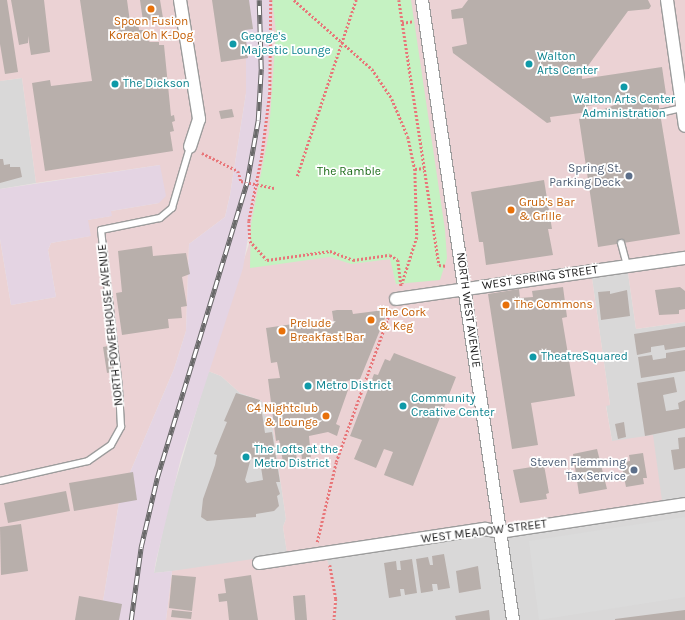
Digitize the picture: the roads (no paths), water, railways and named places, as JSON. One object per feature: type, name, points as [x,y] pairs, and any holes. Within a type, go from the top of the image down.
[{"type":"street","name":"NORTH POWERHOUSE AVENUE","points":[[180,0],[199,119],[190,147]]},
{"type":"street","name":"NORTH WEST AVENUE","points":[[422,0],[466,288],[513,620]]},
{"type":"street","points":[[667,0],[685,126]]},
{"type":"street","name":"WEST SPRING STREET","points":[[396,299],[685,258]]},
{"type":"street","name":"WEST MEADOW STREET","points":[[259,563],[485,529],[500,532],[685,504]]},
{"type":"lane","points":[[660,113],[682,108]]},
{"type":"lane","name":"NORTH POWERHOUSE AVENUE","points":[[0,481],[88,461],[111,445],[121,427],[120,396],[100,230],[160,218],[172,208],[190,147]]},
{"type":"lane","points":[[621,243],[627,266]]},
{"type":"railway","points":[[131,620],[141,547],[157,478],[247,182],[258,120],[261,69],[259,0]]},
{"type":"place","name":"Spoon Fusion Korea Oh K-Dog","points":[[151,9]]},
{"type":"place","name":"George's Majestic Lounge","points":[[233,44]]},
{"type":"place","name":"Walton Arts Center","points":[[529,64]]},
{"type":"place","name":"The Dickson","points":[[115,84]]},
{"type":"place","name":"Walton Arts Center Administration","points":[[624,87]]},
{"type":"place","name":"Spring St. Parking Deck","points":[[629,176]]},
{"type":"place","name":"Grub's Bar & Grille","points":[[511,210]]},
{"type":"place","name":"The Commons","points":[[506,305]]},
{"type":"place","name":"The Cork & Keg","points":[[371,320]]},
{"type":"place","name":"Prelude Breakfast Bar","points":[[282,331]]},
{"type":"place","name":"TheatreSquared","points":[[533,357]]},
{"type":"place","name":"Metro District","points":[[308,386]]},
{"type":"place","name":"Community Creative Center","points":[[403,406]]},
{"type":"place","name":"C4 Nightclub & Lounge","points":[[326,416]]},
{"type":"place","name":"The Lofts at the Metro District","points":[[246,457]]},
{"type":"place","name":"Steven Flemming Tax Service","points":[[634,470]]},
{"type":"park label","name":"The Ramble","points":[[349,172]]}]
